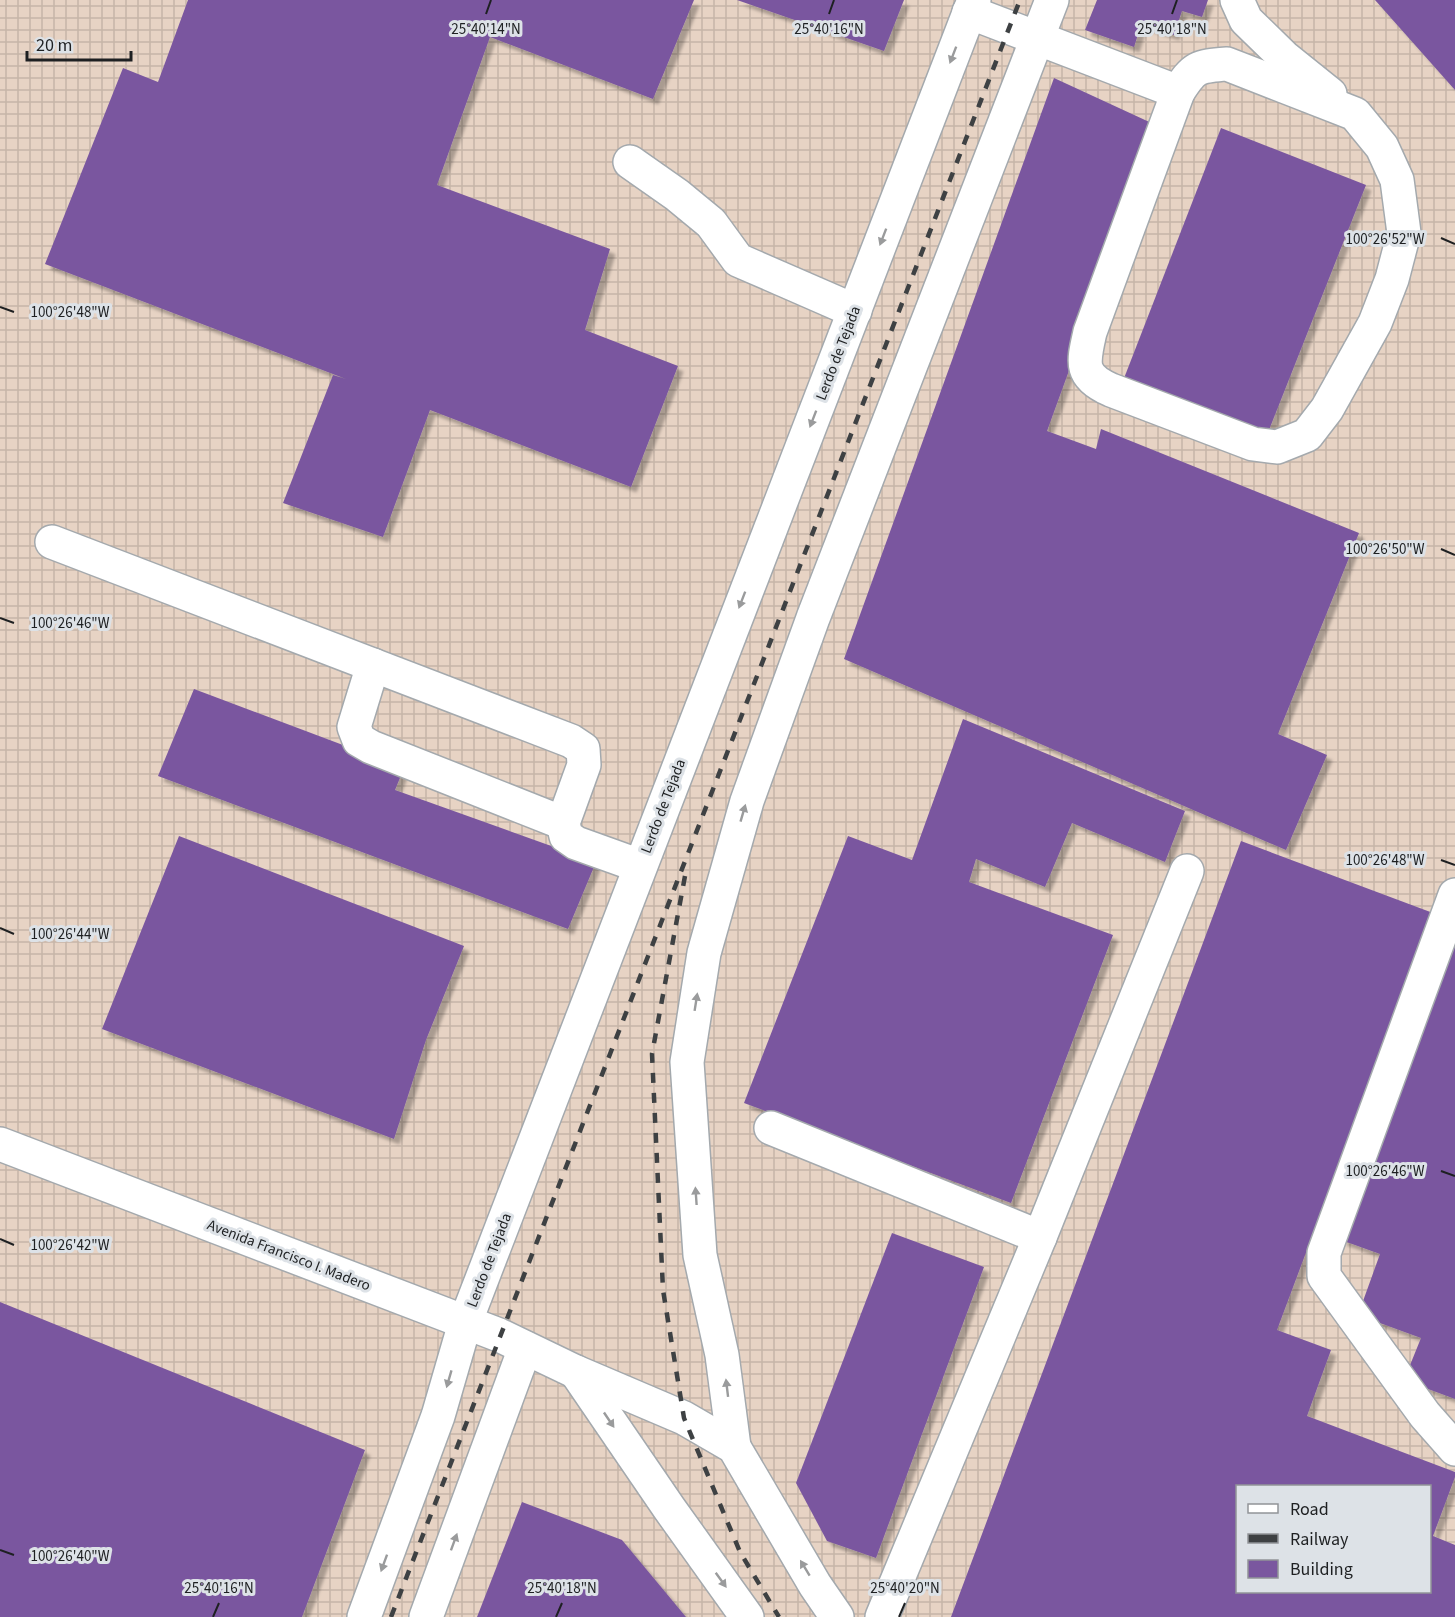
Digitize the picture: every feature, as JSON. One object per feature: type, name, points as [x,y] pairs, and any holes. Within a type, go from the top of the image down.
[{"type":"street","points":[[734,1447],[722,1355],[700,1255],[687,1062],[704,953],[747,801],[794,672],[1052,0]]},
{"type":"street","points":[[971,6],[1036,39],[1178,92]]},
{"type":"street","name":"Lerdo de Tejada","points":[[364,1617],[438,1416],[465,1323],[971,6]]},
{"type":"street","points":[[1227,64],[1241,10]]},
{"type":"street","points":[[1241,10],[1284,57],[1355,114],[1382,147],[1397,180],[1404,233],[1392,279],[1375,323],[1327,409],[1307,435],[1277,447],[1253,444],[1095,383],[1086,370],[1085,355],[1090,332],[1178,92],[1191,72],[1207,65],[1227,64],[1355,114]]},
{"type":"street","points":[[630,162],[711,223],[738,260],[855,311]]},
{"type":"street","points":[[52,543],[571,741],[583,749],[584,765],[563,823],[566,836],[576,843],[640,866]]},
{"type":"street","points":[[373,665],[354,727],[358,740],[563,823]]},
{"type":"street","points":[[882,1617],[1040,1237],[1187,871]]},
{"type":"street","points":[[1455,895],[1324,1253],[1324,1276],[1425,1415],[1455,1449]]},
{"type":"street","points":[[771,1128],[1040,1237]]},
{"type":"street","name":"Avenida Francisco I. Madero","points":[[0,1144],[499,1335],[576,1372],[684,1418],[734,1447],[837,1617]]},
{"type":"street","points":[[426,1617],[525,1348]]},
{"type":"street","points":[[576,1372],[747,1617]]},
{"type":"shaded area","points":[[0,0],[1455,0],[1455,1617],[0,1617]]},
{"type":"building","points":[[188,0],[694,0],[653,99],[490,37],[437,185],[610,249],[585,330],[678,366],[631,487],[430,410],[383,537],[283,503],[333,375],[346,379],[45,264],[123,68],[158,82]]},
{"type":"building","points":[[737,0],[904,0],[884,51]]},
{"type":"building","points":[[1097,0],[1208,0],[1202,17],[1182,11],[1174,35],[1141,25],[1134,47],[1085,30]]},
{"type":"building","points":[[1375,0],[1455,0],[1455,90]]},
{"type":"building","points":[[1054,78],[1158,126],[1047,431],[1096,449],[1101,429],[1359,533],[1278,734],[1327,755],[1286,850],[844,659]]},
{"type":"building","points":[[1221,128],[1366,185],[1265,440],[1121,386]]},
{"type":"building","points":[[194,689],[404,768],[395,790],[596,862],[568,929],[158,776]]},
{"type":"building","points":[[963,719],[1185,811],[1165,862],[1072,823],[1045,887],[976,859],[969,882],[1113,935],[1011,1203],[744,1103],[848,836],[912,860]]},
{"type":"building","points":[[179,836],[464,946],[426,1040],[394,1139],[102,1029]]},
{"type":"building","points":[[1241,841],[1433,913],[1277,1330],[1331,1350],[1307,1416],[1455,1472],[1433,1536],[1455,1545],[1455,1617],[951,1617]]},
{"type":"building","points":[[1455,938],[1455,1399],[1404,1380],[1421,1338],[1358,1315],[1380,1254],[1341,1240]]},
{"type":"building","points":[[892,1233],[984,1267],[876,1558],[827,1541],[796,1483]]},
{"type":"building","points":[[0,1302],[365,1450],[302,1617],[0,1617]]},
{"type":"building","points":[[522,1502],[622,1540],[686,1617],[477,1617]]},
{"type":"railway","points":[[391,1617],[1020,0]]},
{"type":"railway","points":[[685,876],[652,1054],[663,1290],[684,1418],[740,1552],[779,1617]]}]
